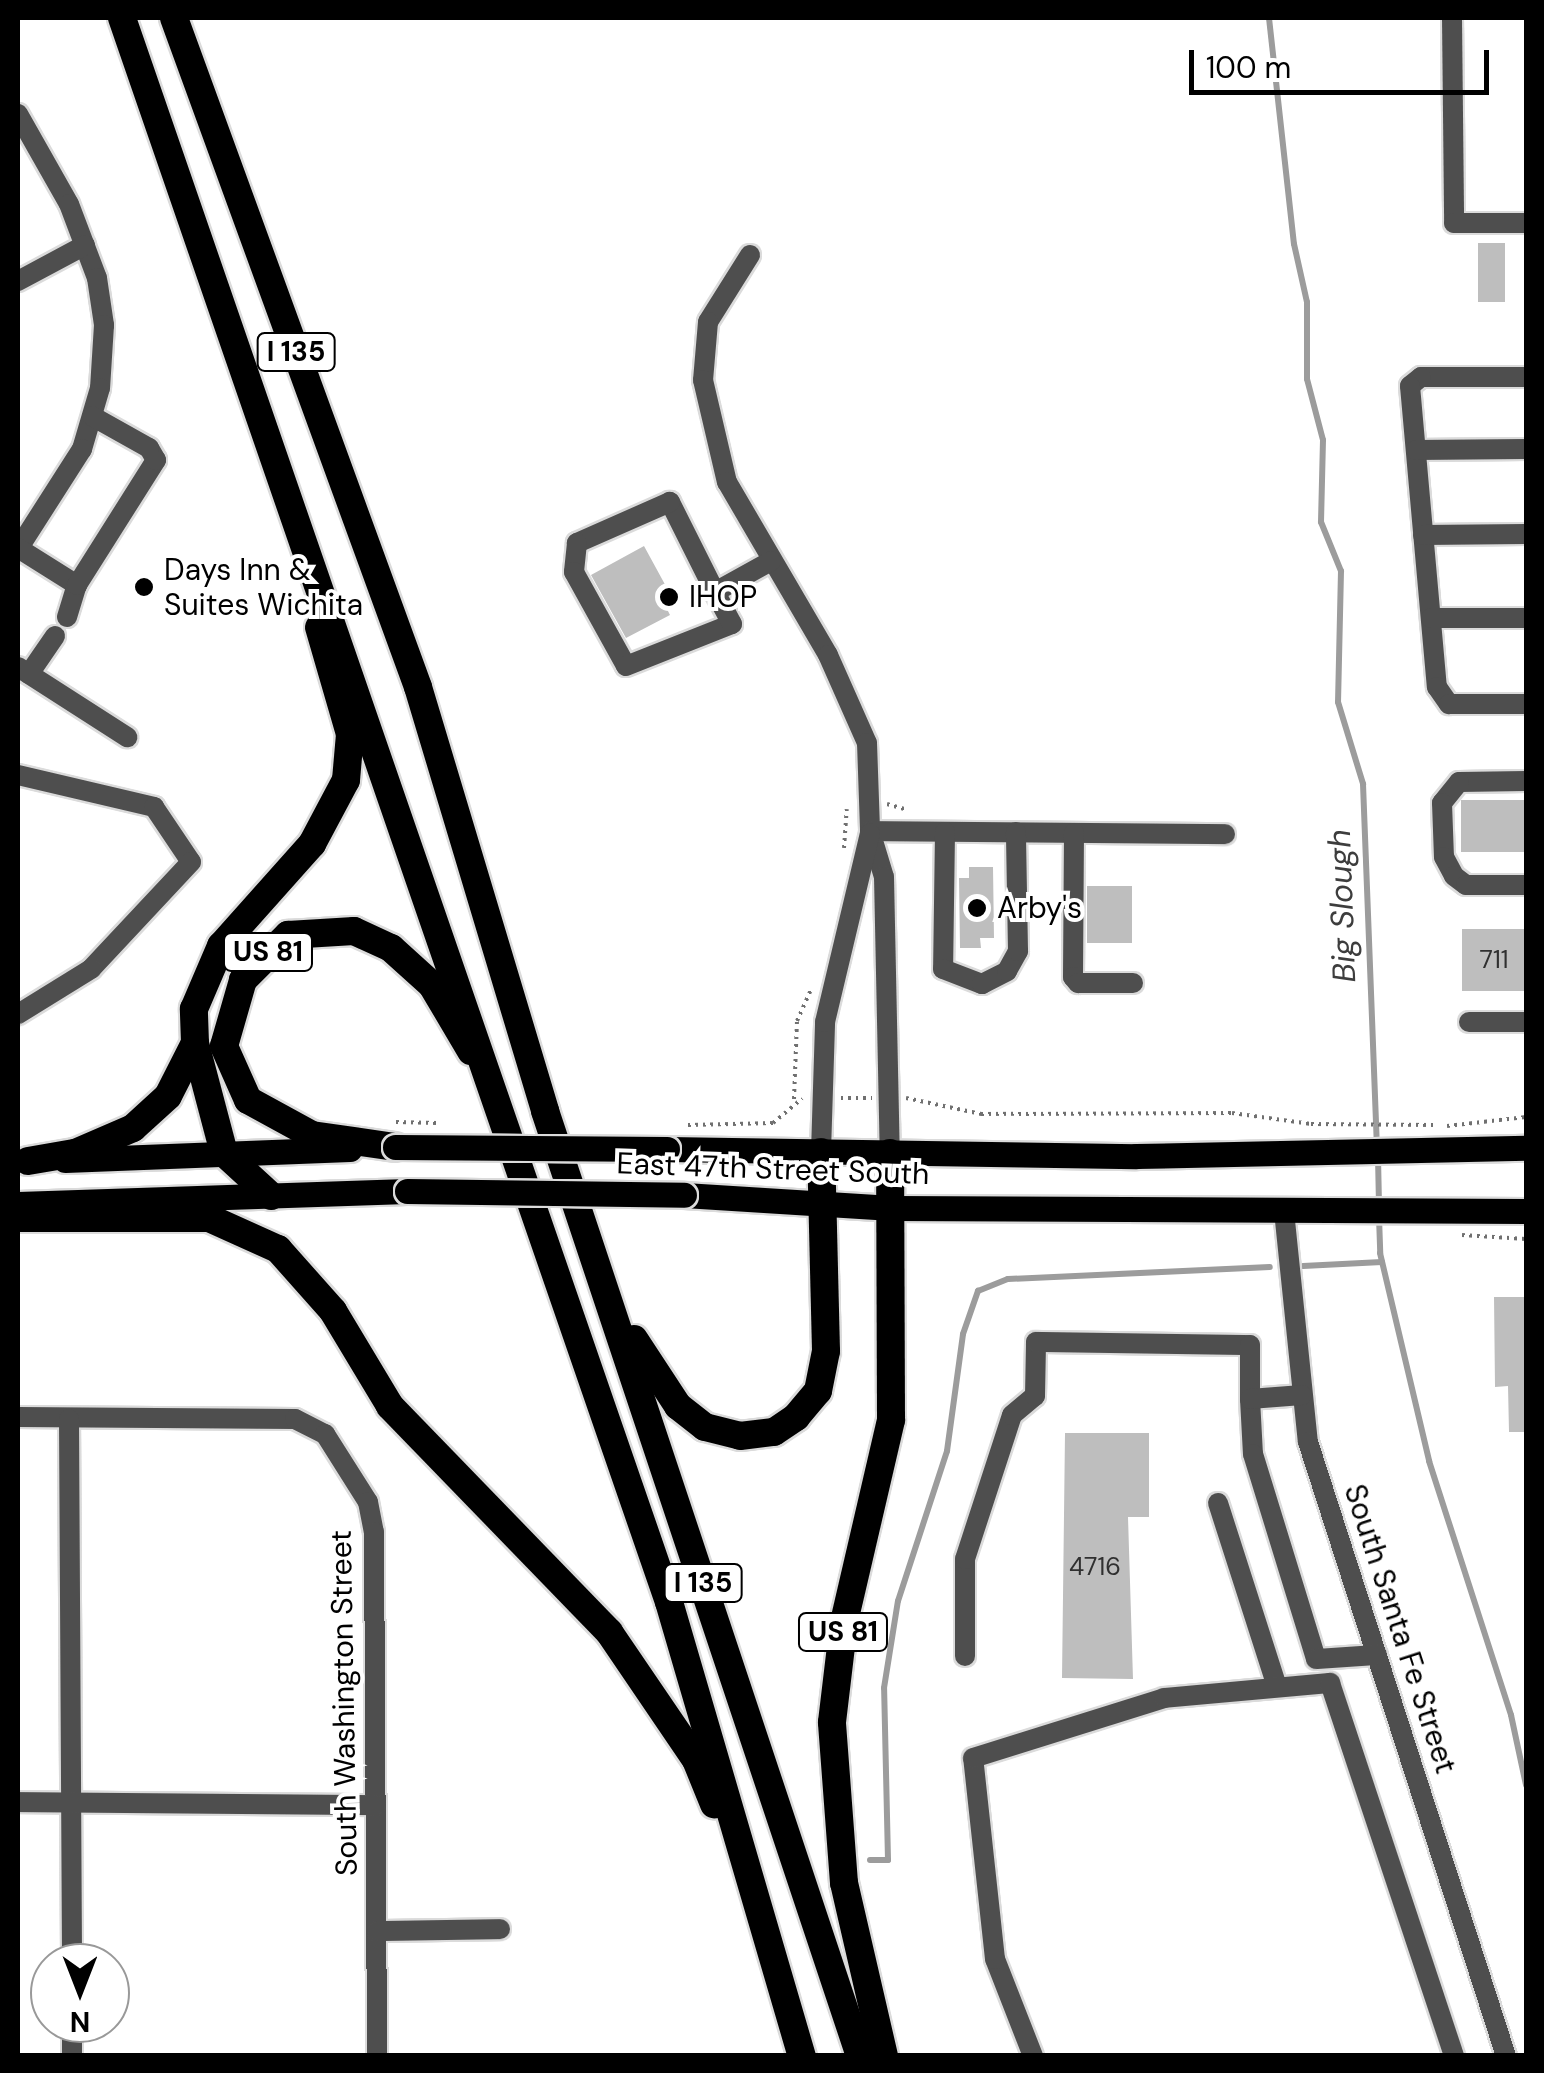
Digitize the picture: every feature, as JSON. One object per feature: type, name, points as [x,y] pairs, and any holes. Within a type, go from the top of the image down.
[{"type":"highway","name":"I 135","points":[[122,18],[277,451],[502,1102],[546,1252],[670,1602],[802,2056]]},
{"type":"highway","name":"I 135","points":[[174,18],[418,687],[545,1110],[860,2056]]},
{"type":"highway","points":[[271,1196],[224,1153],[194,1044],[194,1008],[221,946],[312,844],[346,780],[350,734],[277,451]]},
{"type":"highway","name":"US 81","points":[[395,1147],[292,1126],[248,1100],[232,1075],[224,1046],[243,980],[288,936],[354,932],[391,948],[432,985],[502,1102]]},
{"type":"highway","points":[[23,1161],[75,1153],[133,1128],[168,1096],[194,1044]]},
{"type":"highway","points":[[612,1304],[678,1406],[705,1427],[740,1436],[774,1432],[818,1391],[828,1304],[820,1152]]},
{"type":"highway","name":"US 81","points":[[884,2056],[844,1883],[832,1722],[844,1622],[891,1420],[890,1153]]},
{"type":"highway","points":[[18,1218],[209,1218],[278,1248],[332,1311],[390,1406],[609,1632],[696,1760],[768,1931]]},
{"type":"main road","name":"East 47th Street South","points":[[23,1161],[395,1147],[1136,1156],[1320,1149],[1526,1148]]},
{"type":"main road","name":"East 47th Street South","points":[[18,1204],[406,1192],[684,1196],[892,1208],[1318,1212],[1438,1223],[1526,1211]]},
{"type":"street","points":[[1452,18],[1454,222],[1526,222]]},
{"type":"street","points":[[18,114],[85,245],[104,325],[92,416],[82,449],[18,549],[76,586]]},
{"type":"street","points":[[18,281],[85,245]]},
{"type":"street","points":[[750,255],[708,322],[703,380],[727,482],[828,655],[866,743],[870,832],[884,877],[890,1153]]},
{"type":"street","points":[[1526,376],[1412,380],[1423,535],[1442,699],[1526,704]]},
{"type":"street","points":[[68,616],[76,586],[156,460],[149,448],[92,416]]},
{"type":"street","points":[[1416,450],[1526,449]]},
{"type":"street","points":[[670,502],[716,592],[732,624],[626,666],[574,572],[577,543],[670,502]]},
{"type":"street","points":[[1423,535],[1526,534]]},
{"type":"street","points":[[716,592],[770,561]]},
{"type":"street","points":[[1431,618],[1526,618]]},
{"type":"street","points":[[55,636],[24,671],[127,736]]},
{"type":"street","points":[[18,775],[154,807],[192,862],[91,969],[18,1014]]},
{"type":"street","points":[[1526,782],[1459,782],[1442,803],[1444,857],[1454,876],[1466,884],[1526,885]]},
{"type":"street","points":[[870,832],[1225,834]]},
{"type":"street","points":[[820,1152],[825,1022],[870,832]]},
{"type":"street","points":[[946,832],[943,969],[982,984],[1007,971],[1018,951],[1016,832]]},
{"type":"street","points":[[1074,833],[1073,977],[1078,982],[1133,983]]},
{"type":"street","points":[[1469,1022],[1526,1022]]},
{"type":"street","name":"South Santa Fe Street","points":[[1284,1212],[1308,1442],[1506,2056]]},
{"type":"street","points":[[965,1656],[965,1559],[1012,1416],[1035,1396],[1036,1342],[1250,1344],[1252,1454],[1316,1659],[1376,1655]]},
{"type":"street","points":[[1250,1399],[1302,1395]]},
{"type":"street","name":"South Washington Street","points":[[18,1417],[295,1419],[325,1434],[372,1516],[378,2056]]},
{"type":"street","points":[[69,1419],[72,1943]]},
{"type":"street","points":[[1218,1502],[1277,1687]]},
{"type":"street","points":[[1033,2056],[995,1959],[973,1758],[1164,1698],[1330,1683],[1454,2056]]},
{"type":"street","points":[[18,1802],[376,1805]]},
{"type":"street","points":[[377,1932],[500,1930]]},
{"type":"path","points":[[682,1125],[773,1122],[794,1099],[824,1098],[918,1097],[964,1112],[1232,1113],[1311,1124],[1447,1126],[1526,1116]]},
{"type":"path","points":[[1438,1223],[1526,1240]]},
{"type":"building","points":[[1478,243],[1505,243],[1505,302],[1478,302]]},
{"type":"building","points":[[644,546],[674,601],[665,605],[670,615],[626,638],[591,575]]},
{"type":"building","points":[[1461,800],[1526,800],[1526,852],[1461,852]]},
{"type":"building","name":"Arby's","points":[[969,867],[993,867],[994,938],[980,938],[981,948],[960,948],[959,878],[969,878]]},
{"type":"building","points":[[1087,886],[1132,886],[1132,943],[1087,943]]},
{"type":"building","points":[[1462,929],[1526,929],[1526,991],[1462,991]]},
{"type":"building","points":[[1494,1297],[1526,1297],[1526,1432],[1509,1432],[1508,1386],[1495,1387]]},
{"type":"building","points":[[1065,1433],[1149,1433],[1149,1517],[1128,1517],[1133,1679],[1062,1678]]},
{"type":"waterway","name":"Big Slough","points":[[1269,18],[1294,244],[1307,302],[1307,379],[1323,440],[1321,522],[1341,571],[1338,702],[1363,784],[1377,1144]]},
{"type":"waterway","name":"Big Slough","points":[[1378,1157],[1379,1204]]},
{"type":"waterway","name":"Big Slough","points":[[1379,1217],[1380,1253],[1429,1461],[1511,1715],[1526,1785]]},
{"type":"waterway","points":[[1303,1266],[1382,1262]]},
{"type":"waterway","points":[[870,1860],[888,1860],[884,1688],[898,1601],[947,1451],[963,1334],[978,1291],[1008,1279],[1270,1267]]},
{"type":"place","name":"Days Inn & Suites Wichita","points":[[144,587]]},
{"type":"place","name":"IHOP","points":[[669,597]]},
{"type":"place","name":"Arby's","points":[[977,908]]}]
